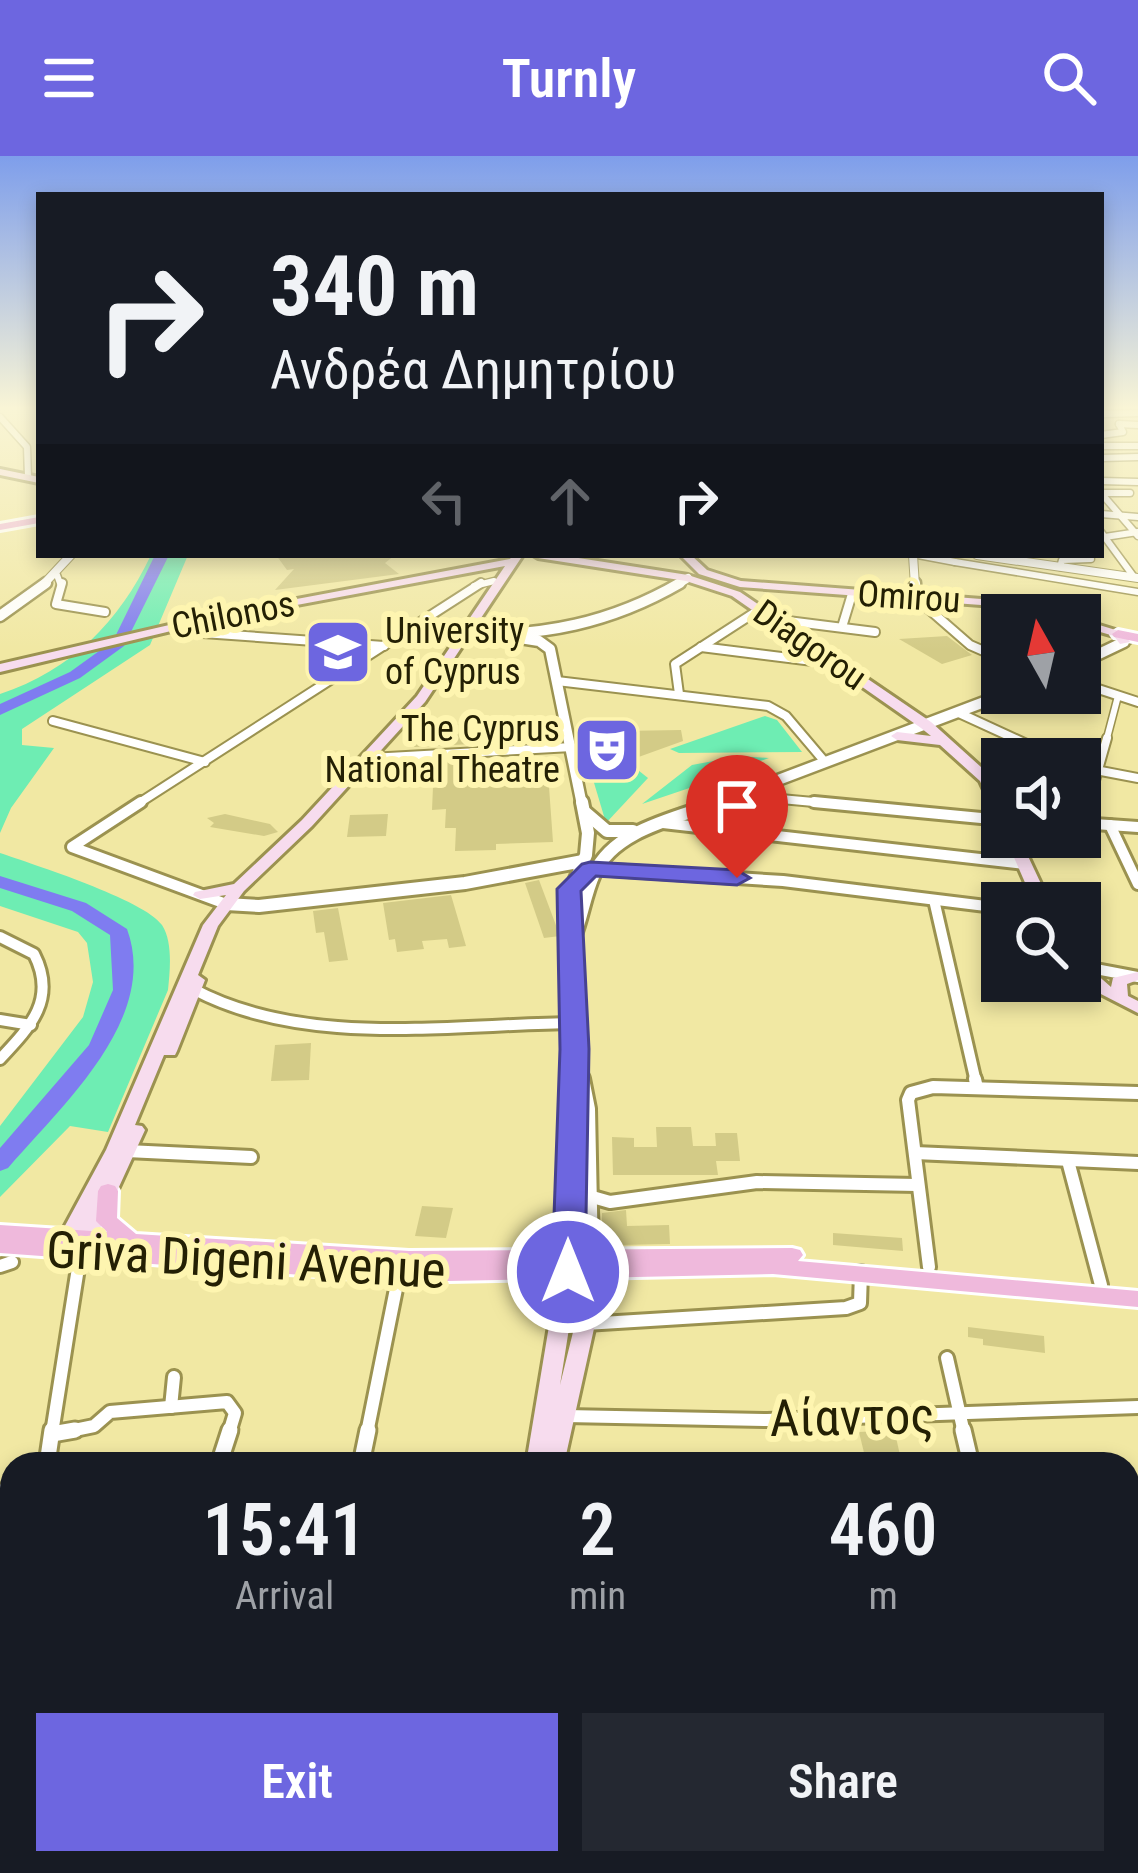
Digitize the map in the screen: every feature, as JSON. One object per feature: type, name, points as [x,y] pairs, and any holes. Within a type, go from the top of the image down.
[{"type":"main road","points":[[0,527],[36,521]]},
{"type":"main road","points":[[559,558],[669,574],[688,574],[689,566]]},
{"type":"main road","name":"Omirou","points":[[689,566],[759,586],[981,602]]},
{"type":"main road","name":"Diagorou","points":[[689,566],[754,609],[777,618],[926,725],[981,774]]},
{"type":"main road","points":[[75,1241],[205,936],[421,699],[502,568]]},
{"type":"main road","name":"Chilonos","points":[[0,668],[184,624],[502,568]]},
{"type":"main road","points":[[754,609],[748,596],[753,592],[801,590]]},
{"type":"main road","points":[[1101,630],[1130,640]]},
{"type":"main road","points":[[897,736],[921,735],[946,743]]},
{"type":"main road","points":[[1021,858],[1032,882]]},
{"type":"main road","points":[[200,895],[234,899]]},
{"type":"main road","points":[[75,1241],[128,1151],[234,899]]},
{"type":"main road","points":[[1120,999],[1119,981],[1136,976]]},
{"type":"main road","points":[[1101,984],[1138,1007]]},
{"type":"main road","points":[[108,1191],[110,1227],[139,1238]]},
{"type":"main road","name":"Griva Digeni Avenue","points":[[0,1232],[399,1274],[766,1253],[1138,1286]]},
{"type":"main road","name":"Griva Digeni Avenue","points":[[4,1258],[75,1241],[139,1238],[410,1258],[861,1271],[1138,1299]]},
{"type":"main road","points":[[557,1452],[585,1324],[579,1265]]},
{"type":"main road","points":[[540,1452],[579,1265]]},
{"type":"street","points":[[1104,493],[1130,493]]},
{"type":"street","points":[[1104,497],[1137,533]]},
{"type":"street","points":[[1104,514],[1138,517]]},
{"type":"street","points":[[1104,536],[1137,533]]},
{"type":"street","points":[[1104,538],[1136,578]]},
{"type":"street","points":[[0,616],[57,575],[69,558]]},
{"type":"street","points":[[981,650],[909,597],[910,558],[1138,592]]},
{"type":"street","points":[[1000,558],[1136,578]]},
{"type":"street","points":[[1060,567],[1062,560],[1080,558]]},
{"type":"street","points":[[1090,558],[1097,572]]},
{"type":"street","points":[[520,638],[633,609],[689,566]]},
{"type":"street","points":[[200,895],[72,847],[502,568]]},
{"type":"street","points":[[57,575],[62,581],[56,604],[105,612]]},
{"type":"street","points":[[842,628],[852,594]]},
{"type":"street","points":[[0,606],[14,607]]},
{"type":"street","points":[[679,694],[675,664],[754,609]]},
{"type":"street","points":[[777,618],[875,632]]},
{"type":"street","points":[[184,624],[203,633],[385,646]]},
{"type":"street","points":[[550,650],[561,631]]},
{"type":"street","points":[[463,634],[539,641],[550,650],[586,813],[588,862],[574,937],[579,1265]]},
{"type":"street","points":[[1101,653],[1130,640]]},
{"type":"street","points":[[701,647],[840,664]]},
{"type":"street","points":[[557,681],[772,708],[787,716],[825,762]]},
{"type":"street","points":[[1101,690],[1138,702]]},
{"type":"street","points":[[1101,760],[1118,696]]},
{"type":"street","points":[[574,937],[567,912],[570,886],[588,862],[639,831],[981,703]]},
{"type":"street","points":[[959,712],[1014,738]]},
{"type":"street","points":[[53,722],[206,762]]},
{"type":"street","points":[[370,758],[572,746]]},
{"type":"street","points":[[1101,774],[1138,778]]},
{"type":"street","points":[[738,795],[981,815]]},
{"type":"street","points":[[586,813],[607,831],[639,831]]},
{"type":"street","points":[[662,823],[1024,864]]},
{"type":"street","points":[[1101,824],[1138,827]]},
{"type":"street","points":[[1110,825],[1138,884]]},
{"type":"street","points":[[234,899],[399,889],[549,870],[588,862],[639,831]]},
{"type":"street","points":[[399,889],[588,862],[981,906]]},
{"type":"street","points":[[549,870],[570,886]]},
{"type":"street","points":[[934,900],[977,1088]]},
{"type":"street","points":[[0,937],[27,948],[42,970],[47,1001],[0,1059]]},
{"type":"street","points":[[1101,970],[1136,976]]},
{"type":"street","points":[[193,988],[216,1003],[262,1016],[308,1021],[574,1023]]},
{"type":"street","points":[[186,1009],[216,1003]]},
{"type":"street","points":[[0,1020],[31,1025]]},
{"type":"street","points":[[574,1049],[587,1108],[589,1196],[579,1265]]},
{"type":"street","points":[[929,1267],[908,1100],[914,1090],[1138,1093]]},
{"type":"street","points":[[128,1151],[251,1157]]},
{"type":"street","points":[[915,1153],[1138,1163]]},
{"type":"street","points":[[1068,1161],[1101,1285]]},
{"type":"street","points":[[589,1196],[610,1202],[757,1182],[917,1185]]},
{"type":"street","points":[[49,1452],[75,1241]]},
{"type":"street","points":[[585,1324],[854,1307],[864,1294],[861,1271]]},
{"type":"street","points":[[363,1452],[399,1274]]},
{"type":"street","points":[[947,1358],[968,1452]]},
{"type":"street","points":[[171,1407],[174,1377]]},
{"type":"street","points":[[52,1434],[94,1426],[110,1412],[232,1405],[235,1413],[223,1452]]},
{"type":"street","name":"Αίαντος","points":[[565,1416],[767,1420],[1138,1407]]},
{"type":"green space","points":[[149,558],[187,558],[150,645],[22,729],[22,745],[54,748],[11,808],[0,833],[0,694],[71,657],[108,622]]},
{"type":"green space","points":[[765,716],[777,720],[802,752],[679,753],[670,749]]},
{"type":"green space","points":[[740,756],[769,758],[723,770],[719,772],[722,777],[642,804],[692,765]]},
{"type":"green space","points":[[629,763],[648,778],[606,823],[592,776]]},
{"type":"green space","points":[[0,853],[87,884],[151,915],[165,932],[170,965],[168,990],[108,1132],[70,1126],[0,1197],[0,1126],[83,1017],[93,982],[87,943],[78,932],[0,906]]},
{"type":"building","points":[[278,558],[391,558],[385,563],[399,574],[275,590],[294,569],[287,570]]},
{"type":"building","points":[[947,636],[972,655],[942,664],[899,639]]},
{"type":"building","points":[[416,722],[484,725],[484,737],[473,737],[472,744],[414,747]]},
{"type":"building","name":"The Cyprus National Theatre","points":[[620,726],[621,731],[681,730],[683,741],[597,772],[581,743],[595,742],[592,727]]},
{"type":"building","points":[[547,759],[553,842],[455,851],[456,828],[445,828],[446,809],[432,810],[434,763]]},
{"type":"building","points":[[225,814],[270,824],[278,832],[264,836],[210,827],[214,823],[207,818]]},
{"type":"building","points":[[388,814],[386,836],[347,837],[350,815]]},
{"type":"building","points":[[539,880],[560,936],[544,938],[525,883]]},
{"type":"building","points":[[451,895],[466,946],[449,948],[447,939],[422,941],[424,949],[397,952],[395,939],[389,940],[383,903]]},
{"type":"building","points":[[338,908],[348,960],[329,962],[324,932],[316,933],[313,911]]},
{"type":"building","points":[[311,1043],[309,1080],[271,1081],[275,1045]]},
{"type":"building","points":[[656,1127],[691,1127],[693,1146],[716,1146],[715,1133],[737,1133],[740,1161],[716,1161],[718,1175],[613,1175],[612,1137],[634,1138],[634,1147],[657,1147]]},
{"type":"building","points":[[422,1206],[453,1208],[446,1238],[415,1236]]},
{"type":"building","points":[[626,1210],[627,1226],[669,1225],[670,1244],[618,1245],[602,1233],[602,1213]]},
{"type":"building","points":[[833,1233],[902,1238],[903,1251],[833,1245]]},
{"type":"building","points":[[968,1327],[1044,1336],[1045,1353],[983,1345],[983,1339],[968,1337]]},
{"type":"building","points":[[859,1432],[895,1433],[899,1452],[864,1452]]},
{"type":"waterway","points":[[0,710],[75,675],[119,643],[161,558]]},
{"type":"waterway","points":[[0,882],[79,907],[120,933],[123,990],[99,1047],[0,1163]]},
{"type":"place","name":"University of Cyprus","points":[[338,652]]},
{"type":"place","name":"The Cyprus National Theatre","points":[[607,750]]},
{"type":"route","points":[[568,1272],[574,1049],[569,889],[590,869],[737,878]]}]
